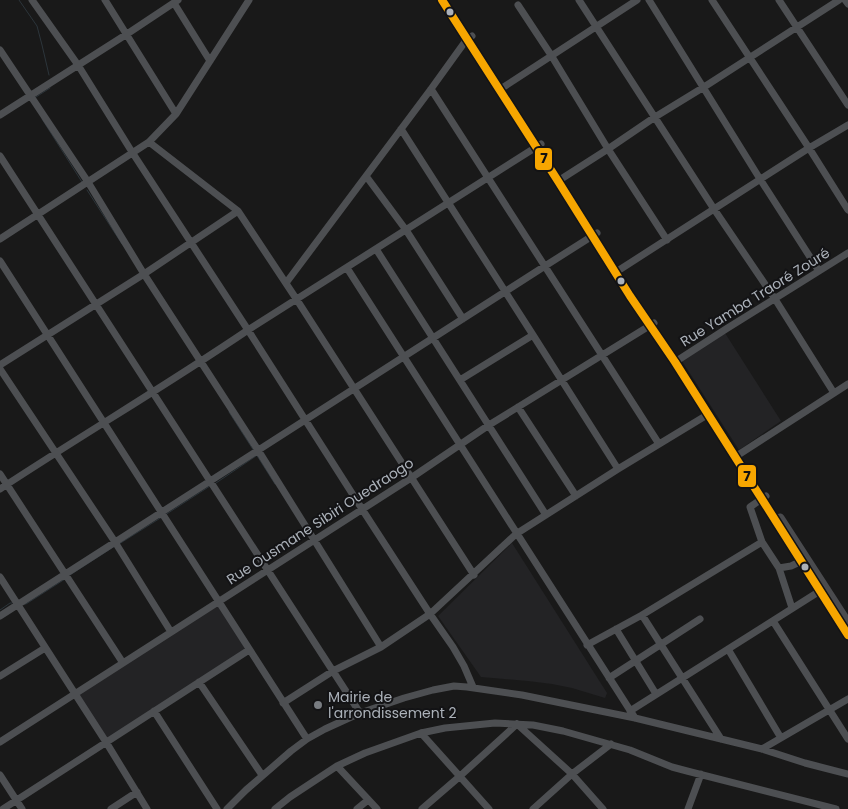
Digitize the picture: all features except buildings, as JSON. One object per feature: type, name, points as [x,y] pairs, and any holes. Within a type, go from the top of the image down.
[{"type":"main road","points":[[442,0],[502,88],[804,560],[848,623]]},
{"type":"main road","points":[[448,0],[469,37]]},
{"type":"main road","points":[[677,361],[708,414],[737,456]]},
{"type":"main road","points":[[823,589],[848,635]]},
{"type":"street","points":[[32,0],[78,65],[362,509],[453,647],[473,687]]},
{"type":"street","points":[[106,0],[176,114]]},
{"type":"street","points":[[0,239],[149,142],[176,114],[249,0]]},
{"type":"street","points":[[579,0],[775,299],[834,393]]},
{"type":"street","points":[[502,88],[637,0]]},
{"type":"street","points":[[649,0],[819,271]]},
{"type":"street","points":[[712,0],[848,210]]},
{"type":"street","points":[[780,0],[848,105]]},
{"type":"street","points":[[560,180],[839,0]]},
{"type":"street","points":[[845,0],[848,4]]},
{"type":"street","points":[[0,115],[176,1],[210,60]]},
{"type":"street","points":[[518,4],[667,240]]},
{"type":"street","points":[[286,283],[469,37]]},
{"type":"street","points":[[0,50],[88,182],[144,274],[382,647]]},
{"type":"street","points":[[431,89],[659,444]]},
{"type":"street","points":[[618,271],[714,208],[848,125]]},
{"type":"street","points":[[401,130],[618,469]]},
{"type":"street","points":[[149,142],[238,211],[474,574]]},
{"type":"street","points":[[3,487],[538,145]]},
{"type":"street","points":[[0,156],[360,713]]},
{"type":"street","points":[[366,176],[406,230],[463,319]]},
{"type":"street","points":[[0,365],[192,243],[238,211]]},
{"type":"street","points":[[0,616],[595,235]]},
{"type":"street","points":[[376,250],[546,515]]},
{"type":"street","name":"Rue Yamba Traoré Zouré","points":[[677,361],[848,253]]},
{"type":"street","points":[[0,261],[307,739]]},
{"type":"street","points":[[347,268],[635,718]]},
{"type":"street","name":"Rue Ousmane Sibiri Ouedraogo","points":[[0,742],[411,478],[488,425],[652,324]]},
{"type":"street","points":[[460,380],[533,335]]},
{"type":"street","points":[[0,369],[115,542],[171,632]]},
{"type":"street","points":[[737,456],[848,384]]},
{"type":"street","points":[[518,407],[576,496]]},
{"type":"street","points":[[283,703],[333,671],[382,647],[430,614],[516,534],[708,414]]},
{"type":"street","points":[[0,474],[3,487],[66,574],[123,663]]},
{"type":"street","points":[[764,498],[750,507],[762,542],[779,568],[792,608]]},
{"type":"street","points":[[587,645],[642,615],[762,542]]},
{"type":"street","points":[[779,568],[792,566],[804,560]]},
{"type":"street","points":[[0,577],[148,809]]},
{"type":"street","points":[[630,711],[823,589]]},
{"type":"street","points":[[642,615],[721,739]]},
{"type":"street","points":[[609,678],[700,619]]},
{"type":"street","points":[[773,621],[848,739]]},
{"type":"street","points":[[616,629],[656,694]]},
{"type":"street","points":[[0,676],[45,648]]},
{"type":"street","points":[[728,649],[782,738]]},
{"type":"street","points":[[3,809],[249,650]]},
{"type":"street","points":[[200,682],[262,776]]},
{"type":"street","points":[[227,809],[290,751],[338,722],[404,698],[454,686],[473,687],[547,700],[635,718],[721,739],[848,774]]},
{"type":"street","points":[[762,750],[848,699]]},
{"type":"street","points":[[154,711],[217,809]]},
{"type":"street","points":[[275,809],[337,766],[365,753],[421,733],[445,728],[494,723],[533,725],[563,731],[630,750],[672,767],[836,809]]},
{"type":"street","points":[[516,724],[572,774],[603,809]]},
{"type":"street","points":[[422,809],[460,777],[516,724]]},
{"type":"street","points":[[421,733],[489,809]]},
{"type":"street","points":[[533,809],[572,774],[611,744]]},
{"type":"street","points":[[337,766],[377,809]]},
{"type":"street","points":[[688,809],[701,774]]},
{"type":"street","points":[[0,775],[22,809]]},
{"type":"street","points":[[111,809],[136,792]]},
{"type":"street","points":[[358,809],[368,800]]},
{"type":"shaded area","points":[[725,333],[781,421],[739,450],[682,361]]},
{"type":"shaded area","points":[[512,543],[607,693],[605,698],[552,684],[481,677],[438,616]]},
{"type":"shaded area","points":[[218,601],[249,650],[106,742],[75,694]]},
{"type":"waterway","points":[[19,0],[37,26],[49,75]]},
{"type":"waterway","points":[[36,97],[50,88]]},
{"type":"waterway","points":[[42,119],[82,182]]},
{"type":"waterway","points":[[87,190],[122,244]]},
{"type":"waterway","points":[[229,412],[254,451]]},
{"type":"waterway","points":[[256,454],[275,484]]},
{"type":"waterway","points":[[216,483],[256,456]]},
{"type":"waterway","points":[[165,515],[210,486]]},
{"type":"waterway","points":[[119,544],[162,517]]},
{"type":"waterway","points":[[70,575],[115,546]]},
{"type":"waterway","points":[[24,604],[65,579]]},
{"type":"waterway","points":[[0,610],[12,603]]},
{"type":"transit line","name":"7","points":[[442,0],[848,635]]},
{"type":"place","name":"Mairie de l'arrondissement 2","points":[[318,705]]}]
